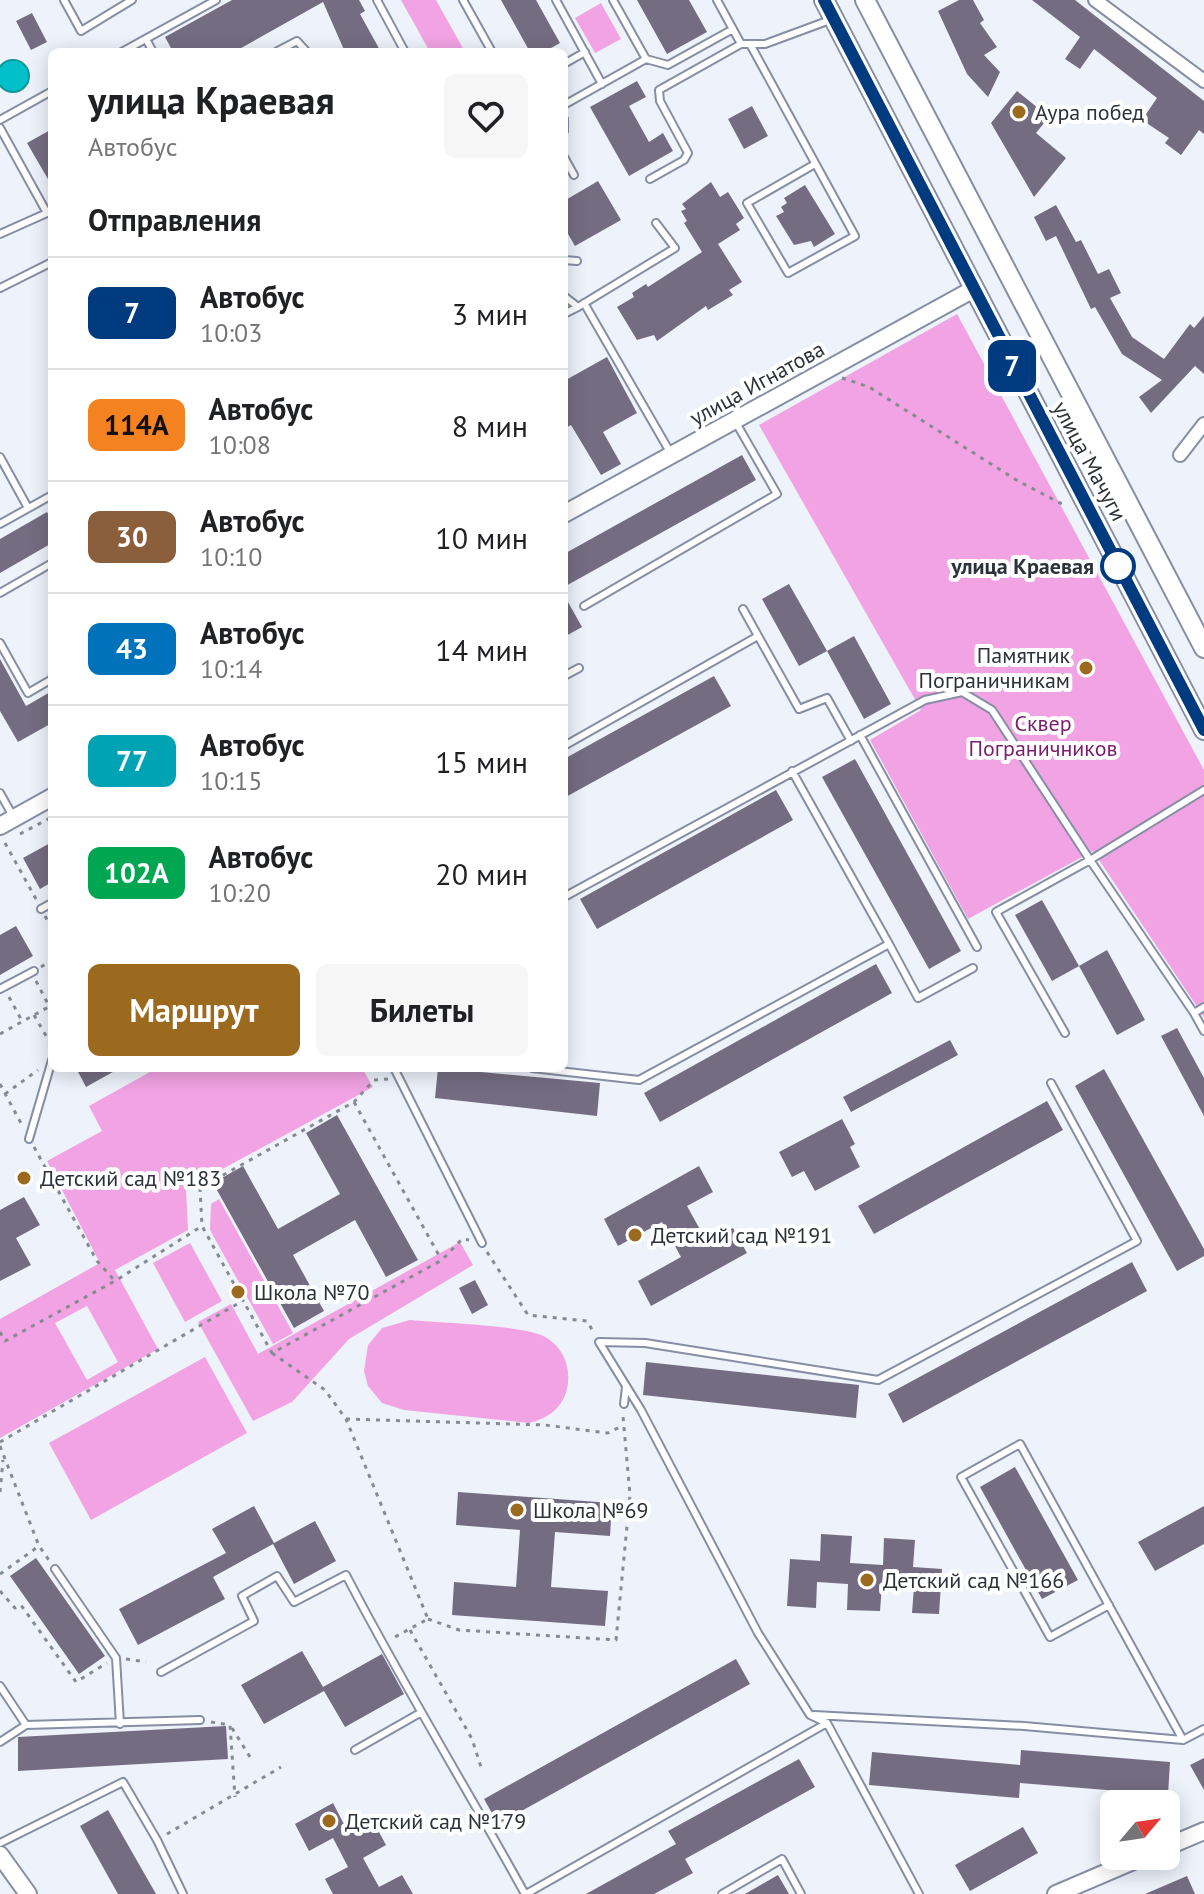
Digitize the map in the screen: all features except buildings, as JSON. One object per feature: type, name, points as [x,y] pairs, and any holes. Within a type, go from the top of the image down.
[{"type":"main road","name":"улица Мачуги","points":[[824,0],[972,290],[1204,730]]},
{"type":"main road","name":"улица Мачуги","points":[[865,0],[1204,648]]},
{"type":"street","points":[[1095,0],[1204,81]]},
{"type":"street","name":"улица Игнатова","points":[[568,512],[972,290]]},
{"type":"street","points":[[1180,455],[1204,424]]},
{"type":"street","points":[[7,822],[48,799]]},
{"type":"street","points":[[1180,1841],[1204,1831]]},
{"type":"street","points":[[0,1855],[28,1894]]},
{"type":"street","points":[[1056,1894],[1112,1870]]},
{"type":"lane","points":[[64,0],[81,31],[132,0]]},
{"type":"lane","points":[[129,48],[216,0]]},
{"type":"lane","points":[[377,0],[403,48]]},
{"type":"lane","points":[[463,0],[490,48]]},
{"type":"lane","points":[[556,0],[602,84]]},
{"type":"lane","points":[[613,0],[646,59]]},
{"type":"lane","points":[[717,0],[741,44]]},
{"type":"lane","points":[[650,179],[684,160],[688,153],[660,101],[659,90],[741,44],[765,44],[833,18]]},
{"type":"lane","points":[[568,103],[646,59],[668,65],[733,29]]},
{"type":"lane","points":[[146,39],[151,48]]},
{"type":"lane","points":[[284,48],[297,41],[303,48]]},
{"type":"lane","points":[[750,44],[855,236],[788,273],[747,203],[815,164]]},
{"type":"lane","points":[[568,62],[585,52]]},
{"type":"lane","points":[[0,120],[48,93]]},
{"type":"lane","points":[[0,128],[48,210]]},
{"type":"lane","points":[[568,164],[574,175]]},
{"type":"lane","points":[[0,234],[48,212]]},
{"type":"lane","points":[[568,312],[675,248],[656,223]]},
{"type":"lane","points":[[568,260],[577,261]]},
{"type":"lane","points":[[0,288],[48,264]]},
{"type":"lane","points":[[568,298],[581,305],[672,455]]},
{"type":"lane","points":[[584,606],[777,494],[735,421]]},
{"type":"lane","points":[[0,457],[28,508]]},
{"type":"lane","points":[[0,524],[48,497]]},
{"type":"lane","points":[[0,593],[48,565]]},
{"type":"lane","points":[[743,609],[799,709],[827,698],[851,741]]},
{"type":"lane","points":[[568,744],[758,636]]},
{"type":"lane","points":[[0,643],[28,693],[48,681]]},
{"type":"lane","points":[[568,674],[579,668]]},
{"type":"lane","points":[[568,895],[925,700],[962,692],[992,710],[1204,1031]]},
{"type":"lane","points":[[860,735],[977,947]]},
{"type":"lane","points":[[792,771],[918,998],[973,968]]},
{"type":"lane","points":[[1065,1033],[996,912],[1090,860],[1204,790]]},
{"type":"lane","points":[[0,793],[7,822]]},
{"type":"lane","points":[[41,909],[48,905]]},
{"type":"lane","points":[[568,1072],[639,1080],[889,944]]},
{"type":"lane","points":[[2,988],[32,972]]},
{"type":"lane","points":[[1194,1013],[1204,1007]]},
{"type":"lane","points":[[29,1139],[48,1068]]},
{"type":"lane","points":[[395,1072],[482,1243]]},
{"type":"lane","points":[[599,1342],[645,1343],[878,1380],[1137,1241],[1051,1083]]},
{"type":"lane","points":[[599,1342],[758,1633],[810,1715],[827,1723],[919,1894]]},
{"type":"lane","points":[[624,1404],[626,1387]]},
{"type":"lane","points":[[1109,1605],[1050,1637],[961,1477],[1020,1444],[1109,1605],[1183,1740]]},
{"type":"lane","points":[[55,1569],[116,1658],[120,1724]]},
{"type":"lane","points":[[161,1672],[254,1621],[242,1596],[277,1576],[294,1602],[346,1575],[420,1713],[466,1786],[525,1894],[827,1723]]},
{"type":"lane","points":[[0,1686],[26,1725]]},
{"type":"lane","points":[[355,1750],[420,1713]]},
{"type":"lane","points":[[810,1715],[1024,1726],[1183,1740],[1204,1729]]},
{"type":"lane","points":[[0,1742],[26,1725],[200,1720]]},
{"type":"lane","points":[[0,1843],[123,1782],[157,1840],[183,1894]]},
{"type":"lane","points":[[722,1894],[782,1859],[801,1894]]},
{"type":"path","points":[[842,378],[869,387],[1018,481],[1064,505]]},
{"type":"path","points":[[41,909],[2,844],[48,819]]},
{"type":"path","points":[[32,972],[48,1000]]},
{"type":"path","points":[[2,988],[22,1021]]},
{"type":"path","points":[[0,1034],[48,1007]]},
{"type":"path","points":[[34,1015],[48,1039]]},
{"type":"path","points":[[5,1094],[48,1062]]},
{"type":"path","points":[[396,1078],[374,1080],[354,1102],[200,1188],[202,1226],[272,1353],[325,1390],[346,1419],[428,1619],[459,1630],[616,1640],[630,1495],[622,1426],[624,1404]]},
{"type":"path","points":[[0,1084],[97,1261],[115,1281]]},
{"type":"path","points":[[354,1102],[442,1260]]},
{"type":"path","points":[[0,1332],[5,1341],[115,1281],[202,1226]]},
{"type":"path","points":[[272,1353],[442,1260],[462,1239],[482,1243],[528,1315],[587,1321],[599,1342]]},
{"type":"path","points":[[55,1569],[39,1546],[0,1444],[244,1300]]},
{"type":"path","points":[[346,1419],[545,1425],[608,1433],[622,1426]]},
{"type":"path","points":[[0,1492],[4,1456]]},
{"type":"path","points":[[0,1574],[39,1546]]},
{"type":"path","points":[[0,1591],[15,1608],[21,1605],[76,1682],[116,1658],[146,1662]]},
{"type":"path","points":[[382,1643],[428,1619]]},
{"type":"path","points":[[410,1630],[472,1739],[482,1770]]},
{"type":"path","points":[[200,1720],[230,1725],[250,1757]]},
{"type":"path","points":[[230,1725],[235,1797]]},
{"type":"path","points":[[157,1840],[235,1797],[281,1767]]},
{"type":"green space","points":[[401,0],[436,0],[463,48],[428,48]]},
{"type":"green space","points":[[601,3],[621,39],[595,53],[575,18]]},
{"type":"green space","name":"Сквер Пограничников","points":[[957,314],[1204,770],[1204,1017],[1093,851],[968,919],[870,740],[921,710],[759,425]]},
{"type":"green space","points":[[150,1072],[364,1072],[373,1087],[186,1189],[188,1230],[115,1270],[158,1349],[0,1438],[0,1319],[100,1263],[47,1161],[102,1131],[89,1106]],"holes":[[[87,1306],[118,1362],[87,1380],[55,1323]]]},
{"type":"green space","points":[[219,1199],[293,1333],[273,1344],[210,1230],[211,1204]]},
{"type":"green space","points":[[460,1242],[473,1265],[349,1339],[292,1402],[253,1421],[198,1322],[231,1304],[258,1354]]},
{"type":"green space","points":[[190,1243],[222,1301],[185,1322],[153,1263]]},
{"type":"green space","points":[[410,1320],[497,1327],[541,1335],[556,1345],[565,1359],[568,1376],[566,1393],[552,1413],[529,1423],[404,1410],[382,1403],[368,1386],[364,1371],[368,1345],[382,1328]]},
{"type":"green space","points":[[205,1357],[247,1433],[91,1520],[49,1443]]},
{"type":"water","points":[[7,61],[19,61],[28,70],[28,82],[19,91],[7,91],[-1,83],[-1,69]]},
{"type":"bus line","name":"7","points":[[824,0],[972,290],[1204,730]]},
{"type":"place","name":"Аура побед","points":[[1019,112]]},
{"type":"place","name":"улица Краевая","points":[[1118,566]]},
{"type":"place","name":"Памятник Пограничникам","points":[[1086,668]]},
{"type":"place","name":"Детский сад №183","points":[[24,1178]]},
{"type":"place","name":"Детский сад №191","points":[[635,1235]]},
{"type":"place","name":"Школа №70","points":[[238,1292]]},
{"type":"place","name":"Школа №69","points":[[517,1510]]},
{"type":"place","name":"Детский сад №166","points":[[867,1580]]},
{"type":"place","name":"Детский сад №179","points":[[329,1821]]}]
